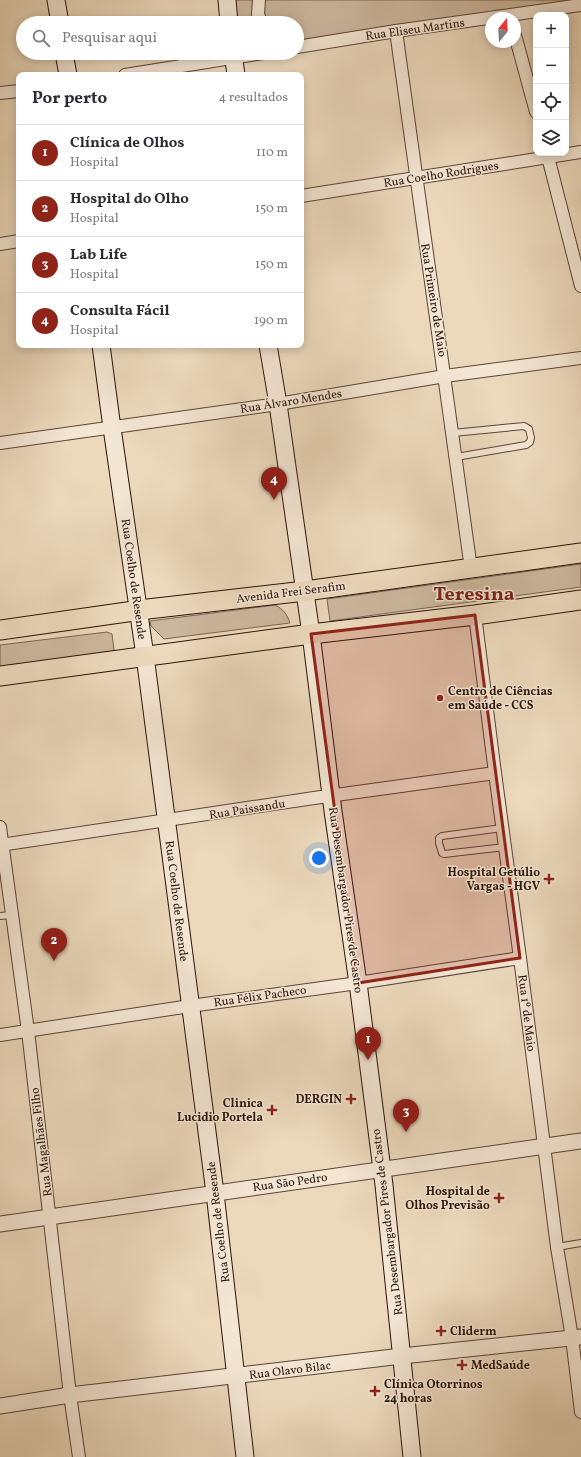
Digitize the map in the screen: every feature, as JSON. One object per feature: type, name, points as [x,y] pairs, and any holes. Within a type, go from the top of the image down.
[{"type":"main road","points":[[56,0],[59,16]]},
{"type":"main road","points":[[227,0],[228,16]]},
{"type":"main road","points":[[65,60],[67,72]]},
{"type":"main road","points":[[234,60],[236,72]]},
{"type":"main road","name":"Rua Coelho de Resende","points":[[101,348],[139,610],[167,821],[215,1193],[245,1457]]},
{"type":"main road","name":"Rua Desembargador Pires de Castro","points":[[269,348],[305,591],[331,796],[358,983],[382,1169],[412,1457]]},
{"type":"main road","name":"Avenida Frei Serafim","points":[[0,630],[139,610],[305,591],[581,553]]},
{"type":"main road","points":[[0,676],[311,634],[581,600]]},
{"type":"street","points":[[259,0],[259,16]]},
{"type":"street","name":"Rua Eliseu Martins","points":[[521,15],[580,4]]},
{"type":"street","name":"Rua Eliseu Martins","points":[[304,46],[396,31],[485,20]]},
{"type":"street","name":"Rua Primeiro de Maio","points":[[396,31],[471,569]]},
{"type":"street","points":[[519,48],[533,101]]},
{"type":"street","points":[[141,72],[206,60]]},
{"type":"street","points":[[0,93],[16,91]]},
{"type":"street","name":"Rua Coelho Rodrigues","points":[[569,153],[581,152]]},
{"type":"street","name":"Rua Coelho Rodrigues","points":[[304,196],[542,156]]},
{"type":"street","points":[[548,156],[581,286]]},
{"type":"street","points":[[0,244],[16,241]]},
{"type":"street","name":"Rua Álvaro Mendes","points":[[0,443],[278,404],[445,376],[581,358]]},
{"type":"street","name":"Rua 1º de Maio","points":[[475,614],[557,1247],[577,1338],[581,1412]]},
{"type":"street","name":"Rua Paissandu","points":[[1,845],[495,773]]},
{"type":"street","name":"Rua Magalhães Filho","points":[[0,827],[6,916],[28,1031],[70,1395],[79,1457]]},
{"type":"street","name":"Rua Félix Pacheco","points":[[0,1035],[520,958]]},
{"type":"street","name":"Rua São Pedro","points":[[0,1224],[581,1141]]},
{"type":"street","name":"Rua Olavo Bilac","points":[[0,1406],[70,1395],[402,1356],[577,1338]]},
{"type":"lane","points":[[453,433],[524,426],[529,429],[531,438],[530,442],[526,445],[456,457]]},
{"type":"lane","points":[[502,828],[442,836],[439,838],[439,843],[442,853],[444,854],[505,847]]},
{"type":"lane","points":[[557,1247],[581,1243]]},
{"type":"highlighted area","points":[[475,615],[520,958],[358,983],[311,634]]},
{"type":"shaded area","points":[[233,0],[578,0],[501,12],[485,12],[485,15],[304,43],[304,16],[234,16]]},
{"type":"shaded area","points":[[581,564],[581,587],[330,621],[327,599]]},
{"type":"shaded area","points":[[275,605],[284,612],[290,623],[164,639],[151,626],[150,621]]},
{"type":"shaded area","points":[[107,632],[112,634],[114,650],[111,653],[0,668],[0,645]]},
{"type":"place","name":"Consulta Fácil","points":[[274,500]]},
{"type":"place","name":"Centro de Ciências em Saúde - CCS","points":[[440,698]]},
{"type":"place","name":"Hospital Getúlio Vargas - HGV","points":[[549,879]]},
{"type":"place","name":"Hospital do Olho","points":[[54,961]]},
{"type":"place","name":"Clínica de Olhos","points":[[368,1060]]},
{"type":"place","name":"DERGIN","points":[[351,1099]]},
{"type":"place","name":"Clinica Lucidio Portela","points":[[272,1110]]},
{"type":"place","name":"Lab Life","points":[[406,1132]]},
{"type":"place","name":"Hospital de Olhos Previsão","points":[[499,1198]]},
{"type":"place","name":"Cliderm","points":[[441,1331]]},
{"type":"place","name":"MedSaúde","points":[[462,1365]]},
{"type":"place","name":"Clínica Otorrinos 24 horas","points":[[375,1391]]},
{"type":"district","name":"Teresina","points":[[474,593]]}]
